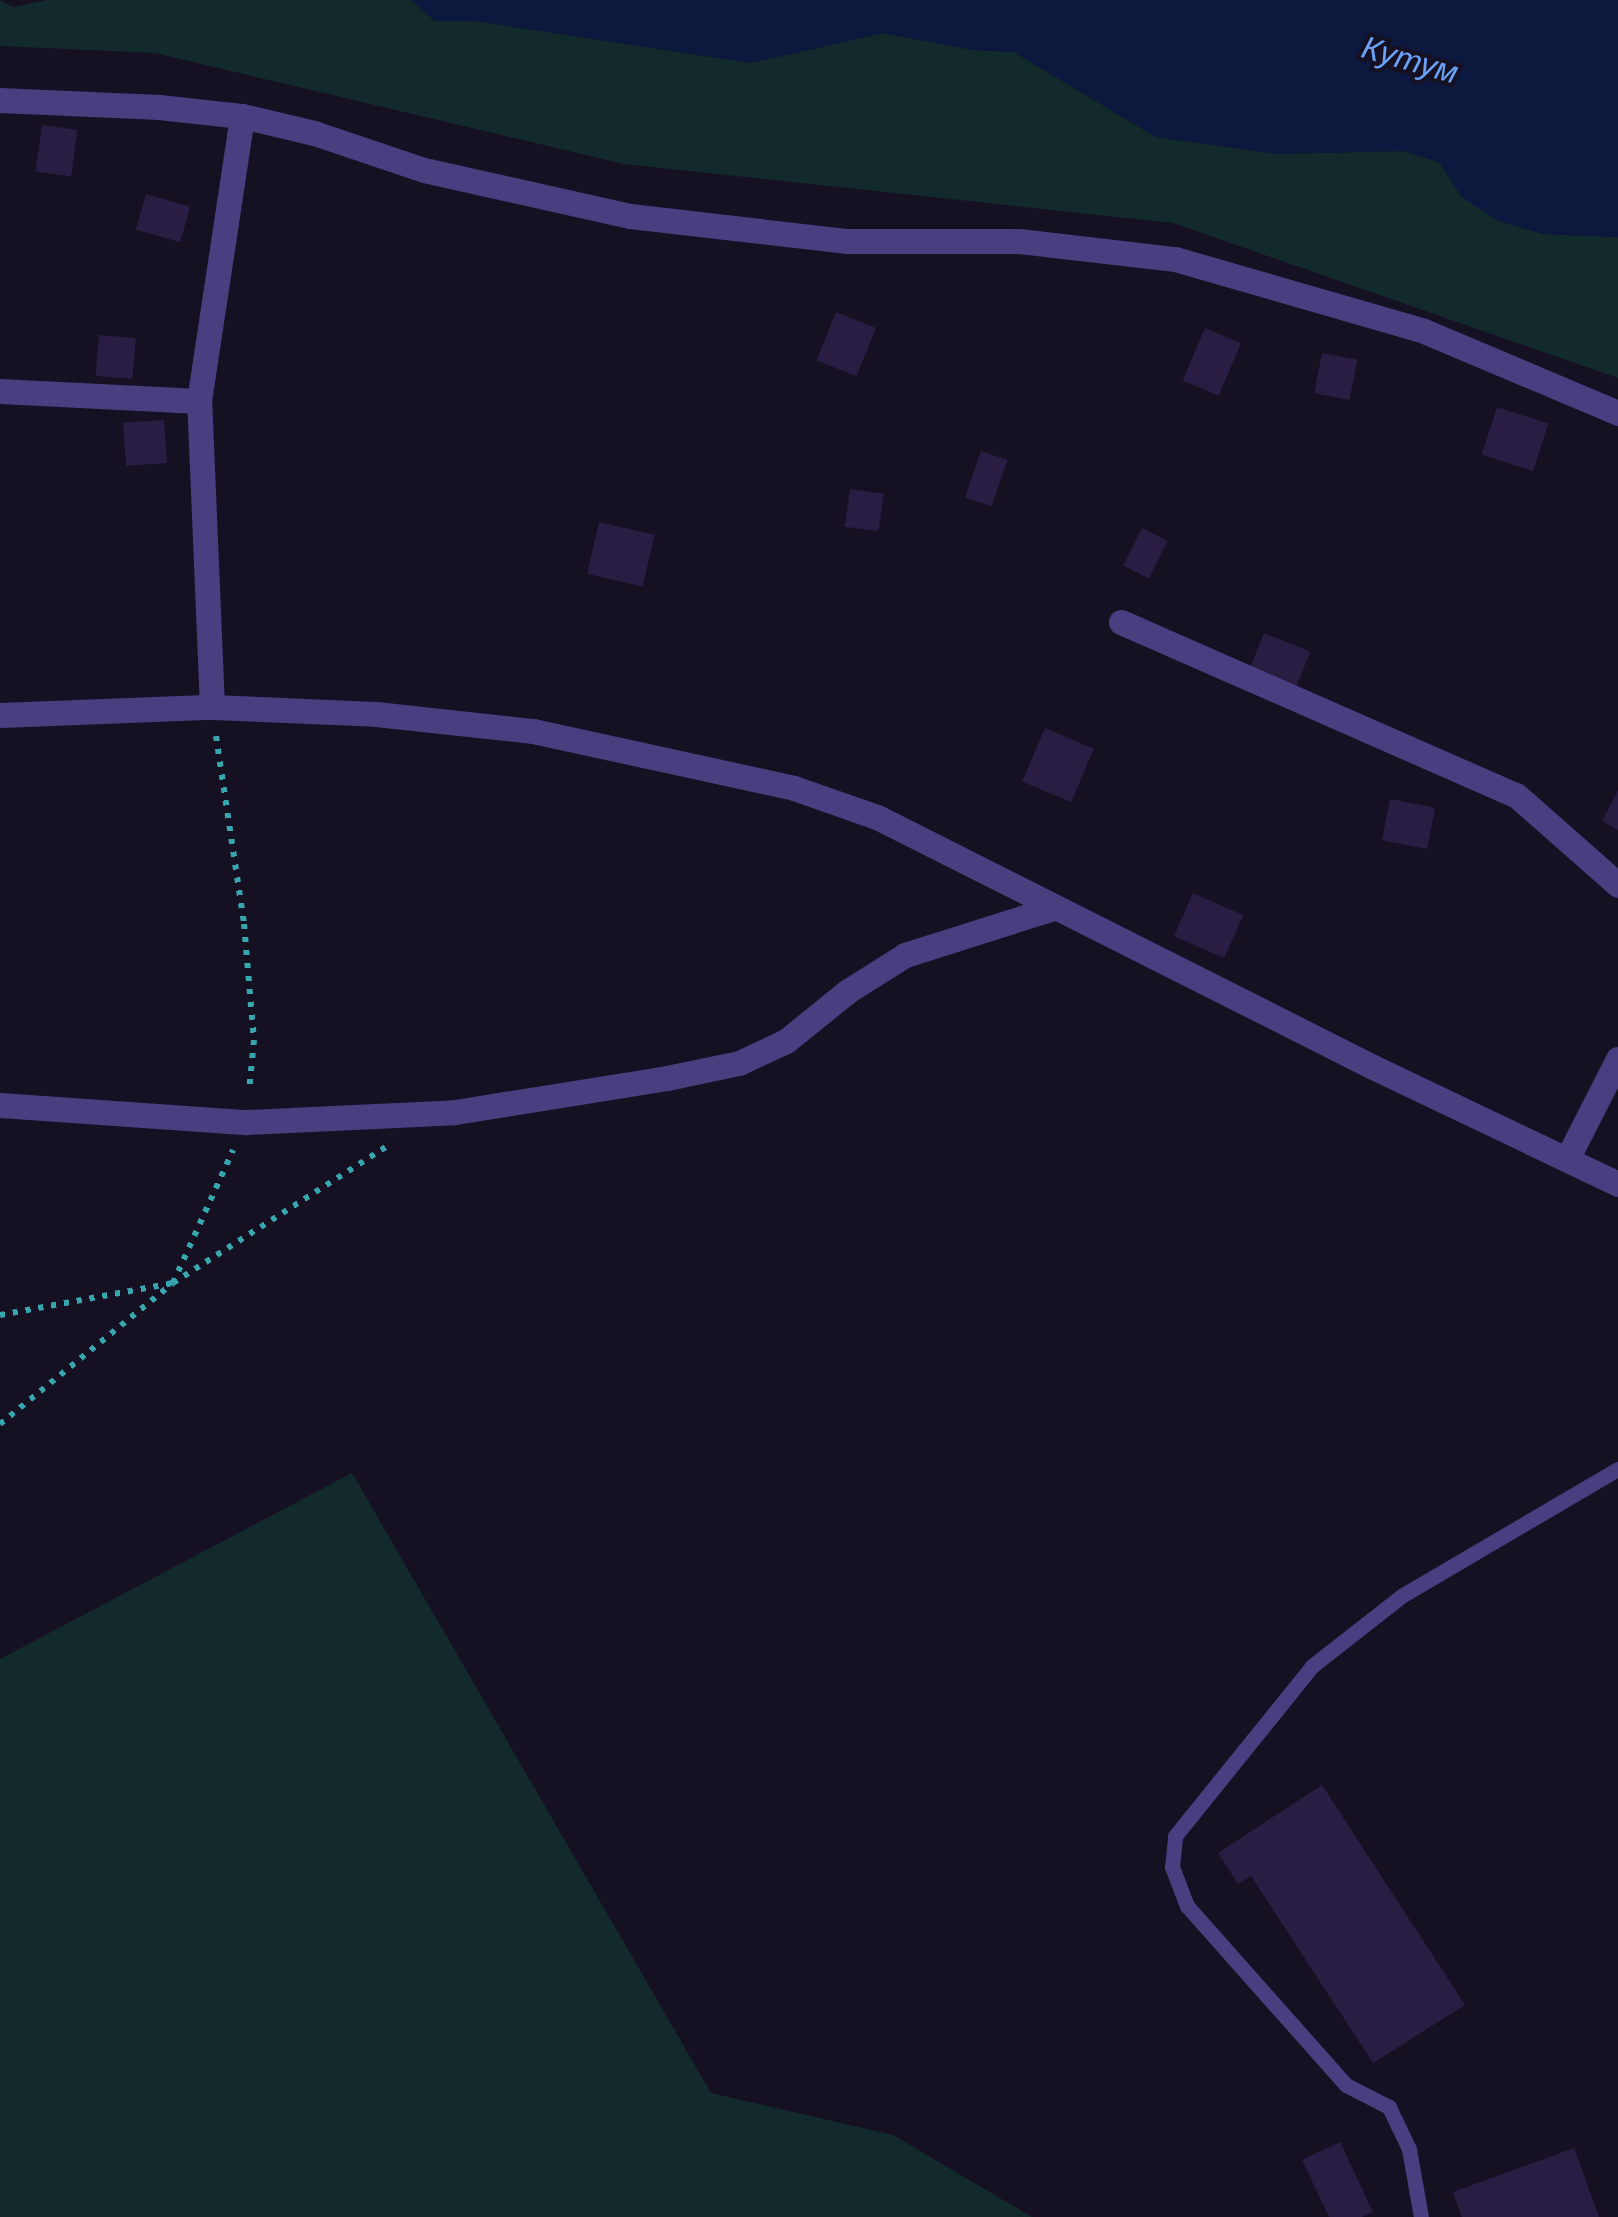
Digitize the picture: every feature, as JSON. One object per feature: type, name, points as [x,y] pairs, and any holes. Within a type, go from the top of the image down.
[{"type":"street","points":[[0,100],[158,106],[242,116],[314,133],[424,170],[630,216],[846,241],[1019,241],[1175,259],[1424,331],[1618,413]]},
{"type":"street","points":[[212,708],[199,401],[242,116]]},
{"type":"street","points":[[0,391],[199,401]]},
{"type":"street","points":[[1122,622],[1516,795],[1618,885]]},
{"type":"street","points":[[0,715],[212,708],[376,714],[533,730],[794,788],[877,817],[1373,1068],[1568,1157],[1618,1184]]},
{"type":"street","points":[[0,1104],[265,1121],[455,1112],[668,1078],[739,1063],[786,1041],[848,992],[905,955],[1056,907]]},
{"type":"street","points":[[1568,1157],[1618,1059]]},
{"type":"lane","points":[[1421,2217],[1409,2149],[1389,2106],[1346,2086],[1187,1906],[1172,1868],[1175,1836],[1312,1666],[1403,1595],[1618,1469]]},
{"type":"path","points":[[0,1315],[173,1282],[402,1139]]},
{"type":"green space","points":[[0,0],[13,7],[47,0],[411,0],[435,21],[476,21],[751,63],[883,33],[973,50],[1014,52],[1156,137],[1277,154],[1403,151],[1439,162],[1462,197],[1542,234],[1618,237],[1618,378],[1173,223],[624,164],[155,53],[0,46]]},
{"type":"green space","points":[[352,1473],[711,2093],[893,2135],[1032,2217],[0,2217],[0,1659]]},
{"type":"water","name":"Кутум","points":[[411,0],[1618,0],[1618,237],[1542,234],[1496,220],[1462,197],[1439,162],[1403,151],[1277,154],[1156,137],[1014,52],[973,50],[883,33],[751,63],[476,21],[435,21]]},
{"type":"building","points":[[42,125],[78,130],[71,177],[35,172]]},
{"type":"building","points":[[146,194],[190,207],[180,242],[136,230]]},
{"type":"building","points":[[836,312],[876,328],[856,376],[817,360]]},
{"type":"building","points":[[1205,328],[1241,343],[1219,396],[1183,380]]},
{"type":"building","points":[[99,335],[136,338],[132,379],[95,376]]},
{"type":"building","points":[[1322,353],[1357,360],[1350,400],[1314,393]]},
{"type":"building","points":[[1497,407],[1548,424],[1533,471],[1482,455]]},
{"type":"building","points":[[164,420],[167,463],[126,466],[123,423]]},
{"type":"building","points":[[981,451],[1007,460],[992,506],[965,497]]},
{"type":"building","points":[[850,489],[884,494],[878,531],[845,527]]},
{"type":"building","points":[[599,522],[655,535],[643,586],[587,574]]},
{"type":"building","points":[[1142,528],[1168,541],[1149,579],[1123,565]]},
{"type":"building","points":[[1264,633],[1310,652],[1295,689],[1249,670]]},
{"type":"building","points":[[1045,728],[1094,749],[1071,802],[1022,781]]},
{"type":"building","points":[[1618,790],[1618,830],[1602,821]]},
{"type":"building","points":[[1390,799],[1435,808],[1427,849],[1382,840]]},
{"type":"building","points":[[1193,893],[1243,915],[1224,958],[1174,936]]},
{"type":"building","points":[[1322,1785],[1465,2005],[1373,2063],[1251,1876],[1238,1884],[1218,1853]]},
{"type":"building","points":[[1340,2142],[1373,2212],[1362,2217],[1329,2217],[1302,2160]]},
{"type":"building","points":[[1574,2148],[1599,2217],[1462,2217],[1453,2192]]}]
